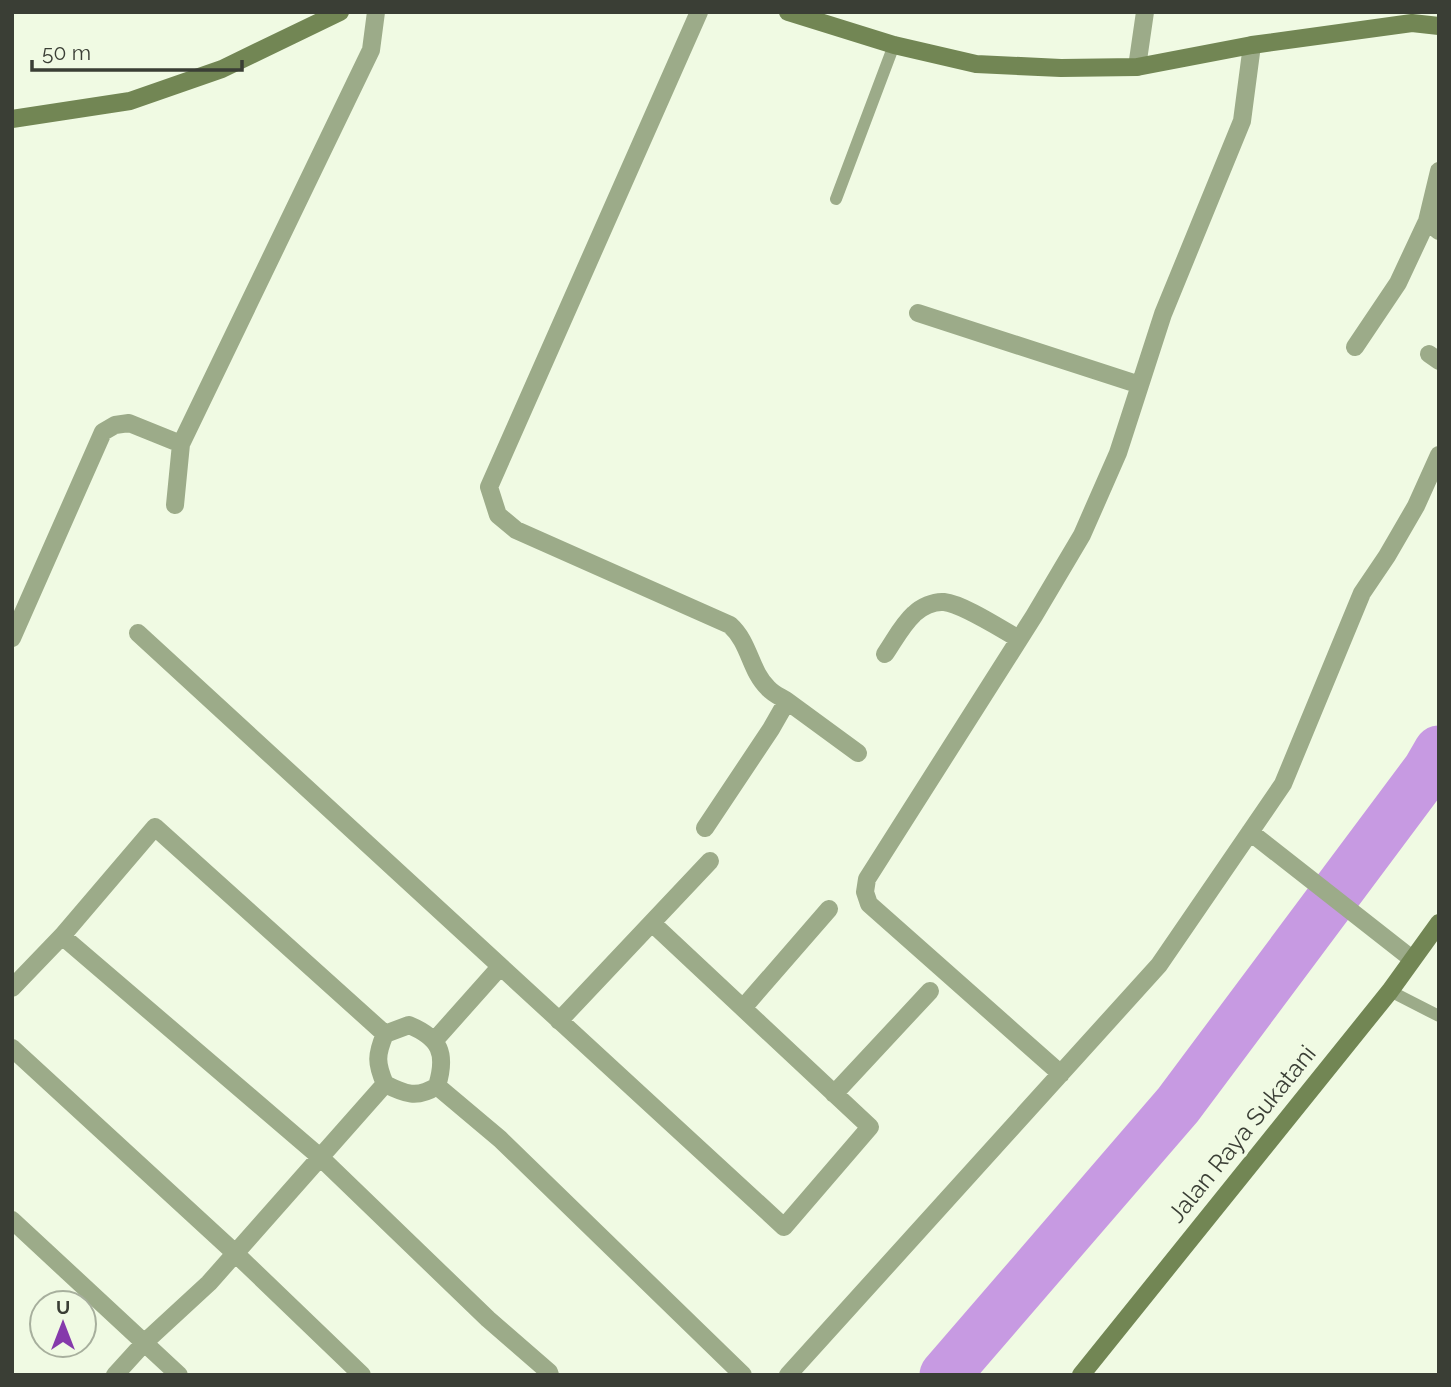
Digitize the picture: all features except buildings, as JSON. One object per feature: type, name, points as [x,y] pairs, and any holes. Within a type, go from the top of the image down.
[{"type":"main road","points":[[12,119],[130,101],[222,69],[341,12]]},
{"type":"main road","points":[[788,12],[894,45],[976,64],[1060,68],[1137,67],[1252,46],[1412,23],[1439,26]]},
{"type":"main road","name":"Jalan Raya Sukatani","points":[[1081,1375],[1390,991],[1439,923]]},
{"type":"street","points":[[175,505],[181,444],[371,50],[376,12]]},
{"type":"street","points":[[699,12],[489,487],[498,515],[516,530],[730,625],[745,643],[758,676],[768,689],[858,752]]},
{"type":"street","points":[[1137,67],[1145,12]]},
{"type":"street","points":[[1060,1074],[869,904],[865,892],[867,879],[1082,535],[1118,453],[1163,314],[1242,121],[1252,46]]},
{"type":"street","points":[[1355,347],[1433,226],[1439,171]]},
{"type":"street","points":[[918,313],[1140,385]]},
{"type":"street","points":[[12,638],[103,432],[115,425],[129,423],[181,444]]},
{"type":"street","points":[[788,1375],[1159,965],[1283,784],[1362,593],[1416,506],[1439,455]]},
{"type":"street","points":[[885,654],[912,616],[921,608],[935,603],[946,602],[985,619],[1019,639]]},
{"type":"street","points":[[138,633],[784,1227],[870,1127],[652,923]]},
{"type":"street","points":[[705,828],[787,701]]},
{"type":"street","points":[[12,988],[62,936],[155,827],[386,1034]]},
{"type":"street","points":[[1250,832],[1291,867],[1412,959]]},
{"type":"street","points":[[559,1021],[710,861]]},
{"type":"street","points":[[743,1008],[828,909]]},
{"type":"street","points":[[62,936],[320,1157],[550,1375]]},
{"type":"street","points":[[435,1040],[500,967]]},
{"type":"street","points":[[834,1094],[930,991]]},
{"type":"street","points":[[409,1025],[435,1040],[441,1052],[437,1086],[426,1093],[415,1094],[403,1093],[384,1084],[378,1067],[379,1050],[386,1034],[409,1025]]},
{"type":"street","points":[[12,1048],[234,1252],[362,1375]]},
{"type":"street","points":[[115,1375],[145,1342],[209,1283],[384,1084]]},
{"type":"street","points":[[437,1086],[500,1139],[743,1375]]},
{"type":"street","points":[[12,1220],[179,1375]]},
{"type":"lane","points":[[836,199],[894,45]]},
{"type":"lane","points":[[1390,991],[1439,1016]]},
{"type":"waterway","points":[[945,1375],[1178,1105],[1428,770],[1439,751]]}]
